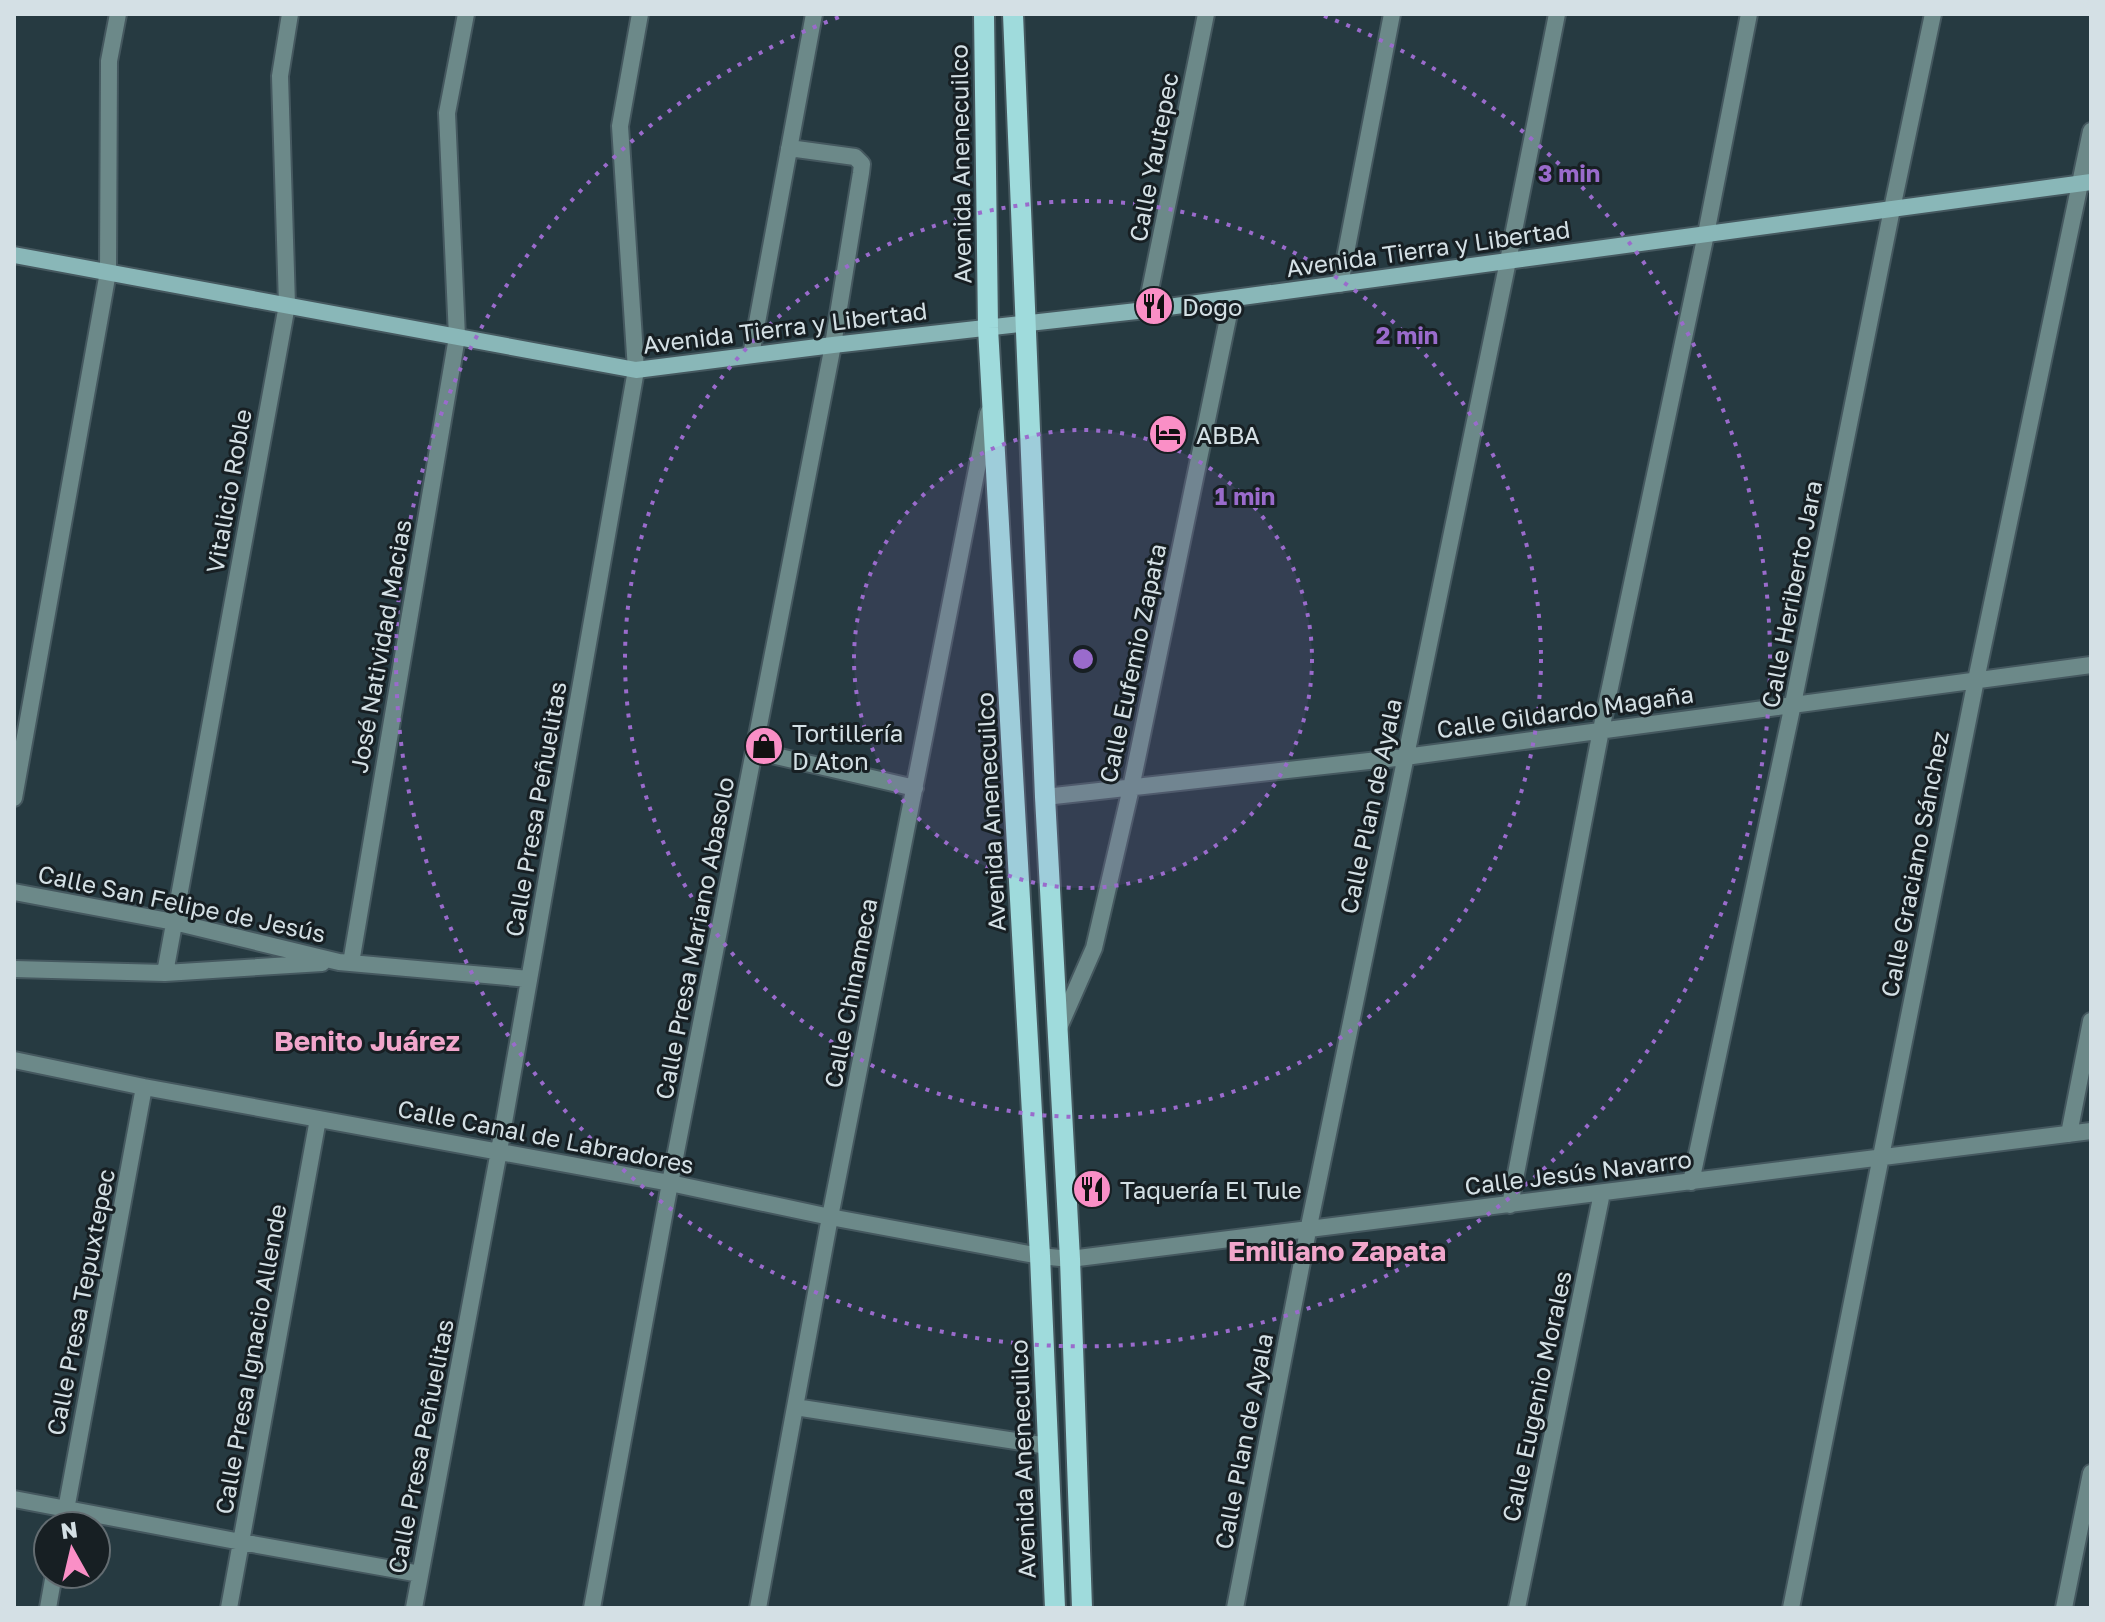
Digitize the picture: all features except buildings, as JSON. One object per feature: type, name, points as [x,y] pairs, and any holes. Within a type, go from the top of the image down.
[{"type":"main road","name":"Avenida Anenecuilco","points":[[984,14],[988,328],[1040,1256],[1055,1608]]},
{"type":"main road","points":[[1013,14],[1045,797],[1070,1259],[1082,1608]]},
{"type":"street","points":[[14,798],[108,272],[109,61],[118,14]]},
{"type":"street","name":"Vitalicio Roble","points":[[165,973],[287,305],[280,76],[290,14]]},
{"type":"street","name":"José Natividad Macias","points":[[345,962],[457,337],[447,113],[466,14]]},
{"type":"street","name":"Calle Presa Peñuelitas","points":[[414,1608],[499,1151],[636,370],[620,126],[640,14]]},
{"type":"street","points":[[751,355],[814,14]]},
{"type":"street","name":"Calle Yautepec","points":[[1146,310],[1206,14]]},
{"type":"street","points":[[1340,284],[1392,14]]},
{"type":"street","name":"Calle Plan de Ayala","points":[[1235,1608],[1308,1231],[1557,14]]},
{"type":"street","points":[[1510,1205],[1601,730],[1706,234],[1749,14]]},
{"type":"street","name":"Calle Heriberto Jara","points":[[1691,1182],[1793,704],[1933,14]]},
{"type":"street","name":"Calle Graciano Sánchez","points":[[1791,1608],[1976,680],[2086,183],[2091,131]]},
{"type":"street","name":"Calle Presa Mariano Abasolo","points":[[592,1608],[670,1183],[833,345],[862,164],[855,157],[789,148]]},
{"type":"street","name":"Avenida Tierra y Libertad","points":[[14,255],[636,370],[1232,299],[2086,183]]},
{"type":"street","name":"Calle Eufemio Zapata","points":[[1058,1030],[1094,948],[1131,788],[1232,299]]},
{"type":"street","name":"Calle Chinameca","points":[[758,1608],[830,1217],[993,388]]},
{"type":"street","name":"Calle Gildardo Magaña","points":[[1045,797],[1405,757],[2091,665]]},
{"type":"street","points":[[754,751],[915,788]]},
{"type":"street","name":"Calle San Felipe de Jesús","points":[[14,892],[174,922],[345,962],[529,979]]},
{"type":"street","name":"Calle San Felipe de Jesús","points":[[14,969],[165,973],[345,962]]},
{"type":"street","points":[[2069,1134],[2091,1021]]},
{"type":"street","name":"Calle Canal de Labradores","points":[[14,1060],[144,1087],[670,1183],[830,1217],[1070,1259]]},
{"type":"street","name":"Calle Presa Tepuxtepec","points":[[65,1510],[144,1087]]},
{"type":"street","name":"Calle Presa Ignacio Allende","points":[[229,1608],[318,1119]]},
{"type":"street","name":"Calle Jesús Navarro","points":[[1070,1259],[2091,1131]]},
{"type":"street","name":"Calle Eugenio Morales","points":[[1517,1608],[1602,1193]]},
{"type":"street","points":[[795,1407],[1048,1446]]},
{"type":"street","points":[[2064,1608],[2091,1473]]},
{"type":"street","points":[[14,1499],[43,1510]]},
{"type":"street","points":[[112,1525],[241,1542],[420,1574]]},
{"type":"place","name":"Dogo","points":[[1154,306]]},
{"type":"place","name":"ABBA","points":[[1168,434]]},
{"type":"place","name":"Tortillería D Aton","points":[[764,746]]},
{"type":"place","name":"Taquería El Tule","points":[[1092,1189]]},
{"type":"district","name":"Benito Juárez","points":[[367,1040]]},
{"type":"district","name":"Emiliano Zapata","points":[[1337,1250]]}]
